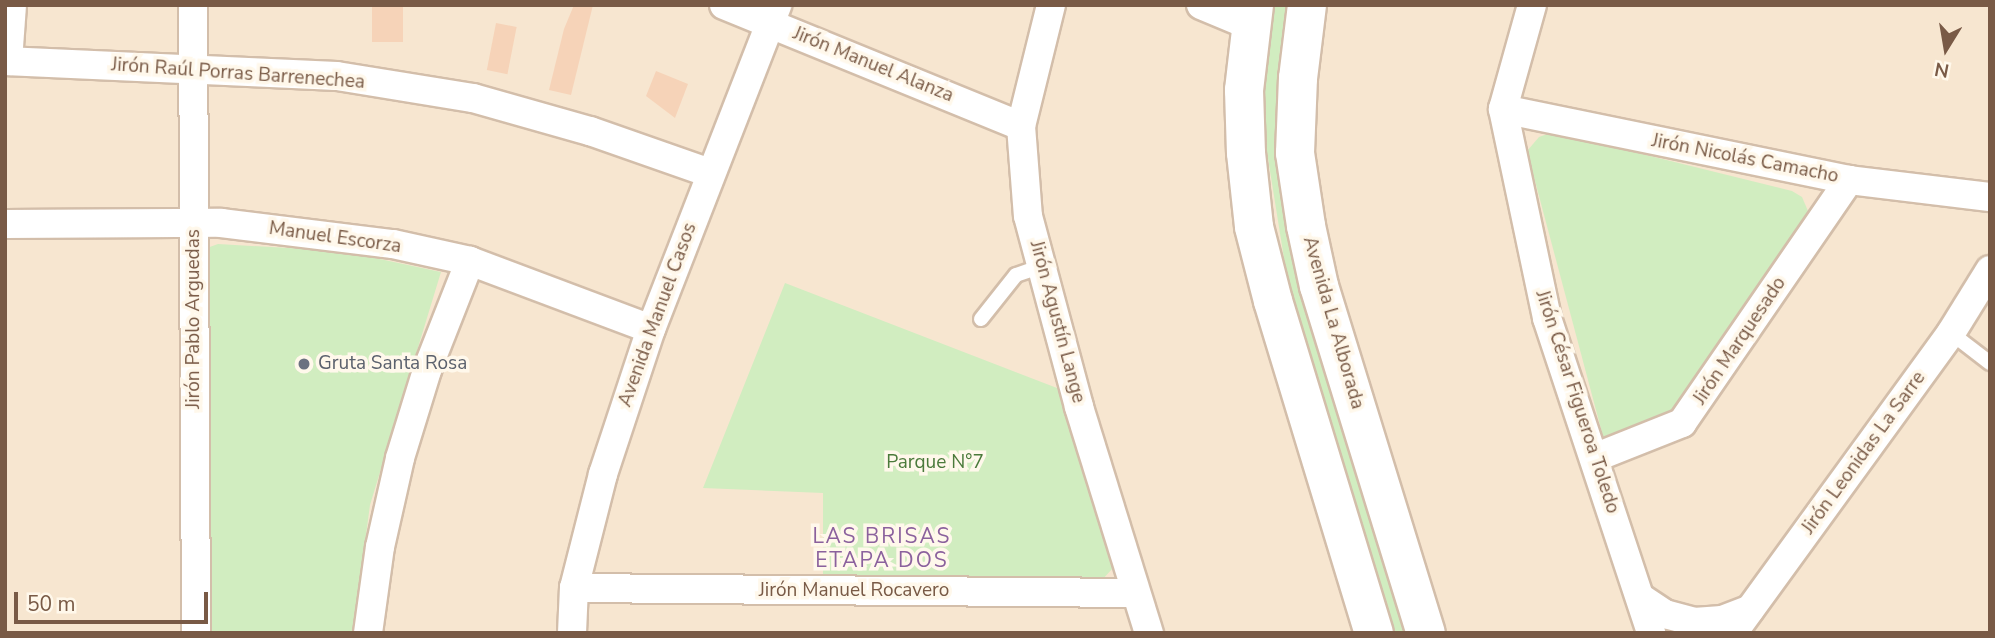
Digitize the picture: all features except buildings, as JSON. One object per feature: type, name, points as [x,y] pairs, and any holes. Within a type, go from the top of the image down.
[{"type":"main road","name":"Avenida La Alborada","points":[[1307,5],[1297,78],[1295,153],[1306,226],[1319,286],[1426,633]]},
{"type":"main road","points":[[1251,15],[1244,90],[1246,153],[1254,227],[1273,300],[1374,633]]},
{"type":"street","points":[[7,61],[12,5]]},
{"type":"street","name":"Jirón Pablo Arguedas","points":[[193,5],[196,633]]},
{"type":"street","name":"Jirón Manuel Alanza","points":[[724,5],[773,14],[1021,126]]},
{"type":"street","name":"Jirón Agustín Lange","points":[[1051,5],[1021,126],[1028,216],[1079,407],[1134,593],[1149,633]]},
{"type":"street","points":[[1201,5],[1251,15]]},
{"type":"street","name":"Jirón César Figueroa Toledo","points":[[1532,5],[1503,109],[1547,318],[1651,633]]},
{"type":"street","name":"Avenida Manuel Casos","points":[[572,633],[574,589],[603,474],[651,329],[773,14]]},
{"type":"street","name":"Jirón Raúl Porras Barrenechea","points":[[7,61],[337,76],[473,98],[590,131],[710,173]]},
{"type":"street","name":"Jirón Nicolás Camacho","points":[[1503,109],[1849,180],[1990,197]]},
{"type":"street","name":"Jirón Marquesado","points":[[1594,458],[1682,423],[1849,180]]},
{"type":"street","name":"Manuel Escorza","points":[[5,224],[193,226],[220,223],[393,244],[470,261],[651,329]]},
{"type":"street","points":[[368,633],[380,547],[400,458],[427,370],[470,261]]},
{"type":"street","name":"Jirón Leonidas La Sarre","points":[[1733,633],[1951,333],[1990,270]]},
{"type":"street","name":"Jirón Manuel Rocavero","points":[[574,589],[1134,593]]},
{"type":"street","points":[[1641,598],[1665,614],[1693,622],[1722,620],[1750,609]]},
{"type":"lane","points":[[981,318],[1016,275],[1042,266]]},
{"type":"lane","points":[[1951,333],[1990,363]]},
{"type":"shaded area","points":[[5,5],[1990,5],[1990,633],[5,633]]},
{"type":"green space","points":[[1273,5],[1296,5],[1283,50],[1413,633],[1383,633],[1295,327],[1258,96]]},
{"type":"green space","points":[[1553,132],[1792,191],[1802,197],[1808,211],[1808,222],[1671,417],[1604,440],[1527,151],[1539,137]]},
{"type":"green space","points":[[218,244],[342,251],[441,272],[370,505],[353,633],[211,633],[207,248]]},
{"type":"green space","name":"Parque N°7","points":[[785,283],[1057,388],[1116,556],[1113,568],[1101,581],[823,576],[823,493],[703,488]]},
{"type":"place","name":"Gruta Santa Rosa","points":[[304,364]]},
{"type":"district","name":"LAS BRISAS ETAPA DOS","points":[[882,548]]}]
